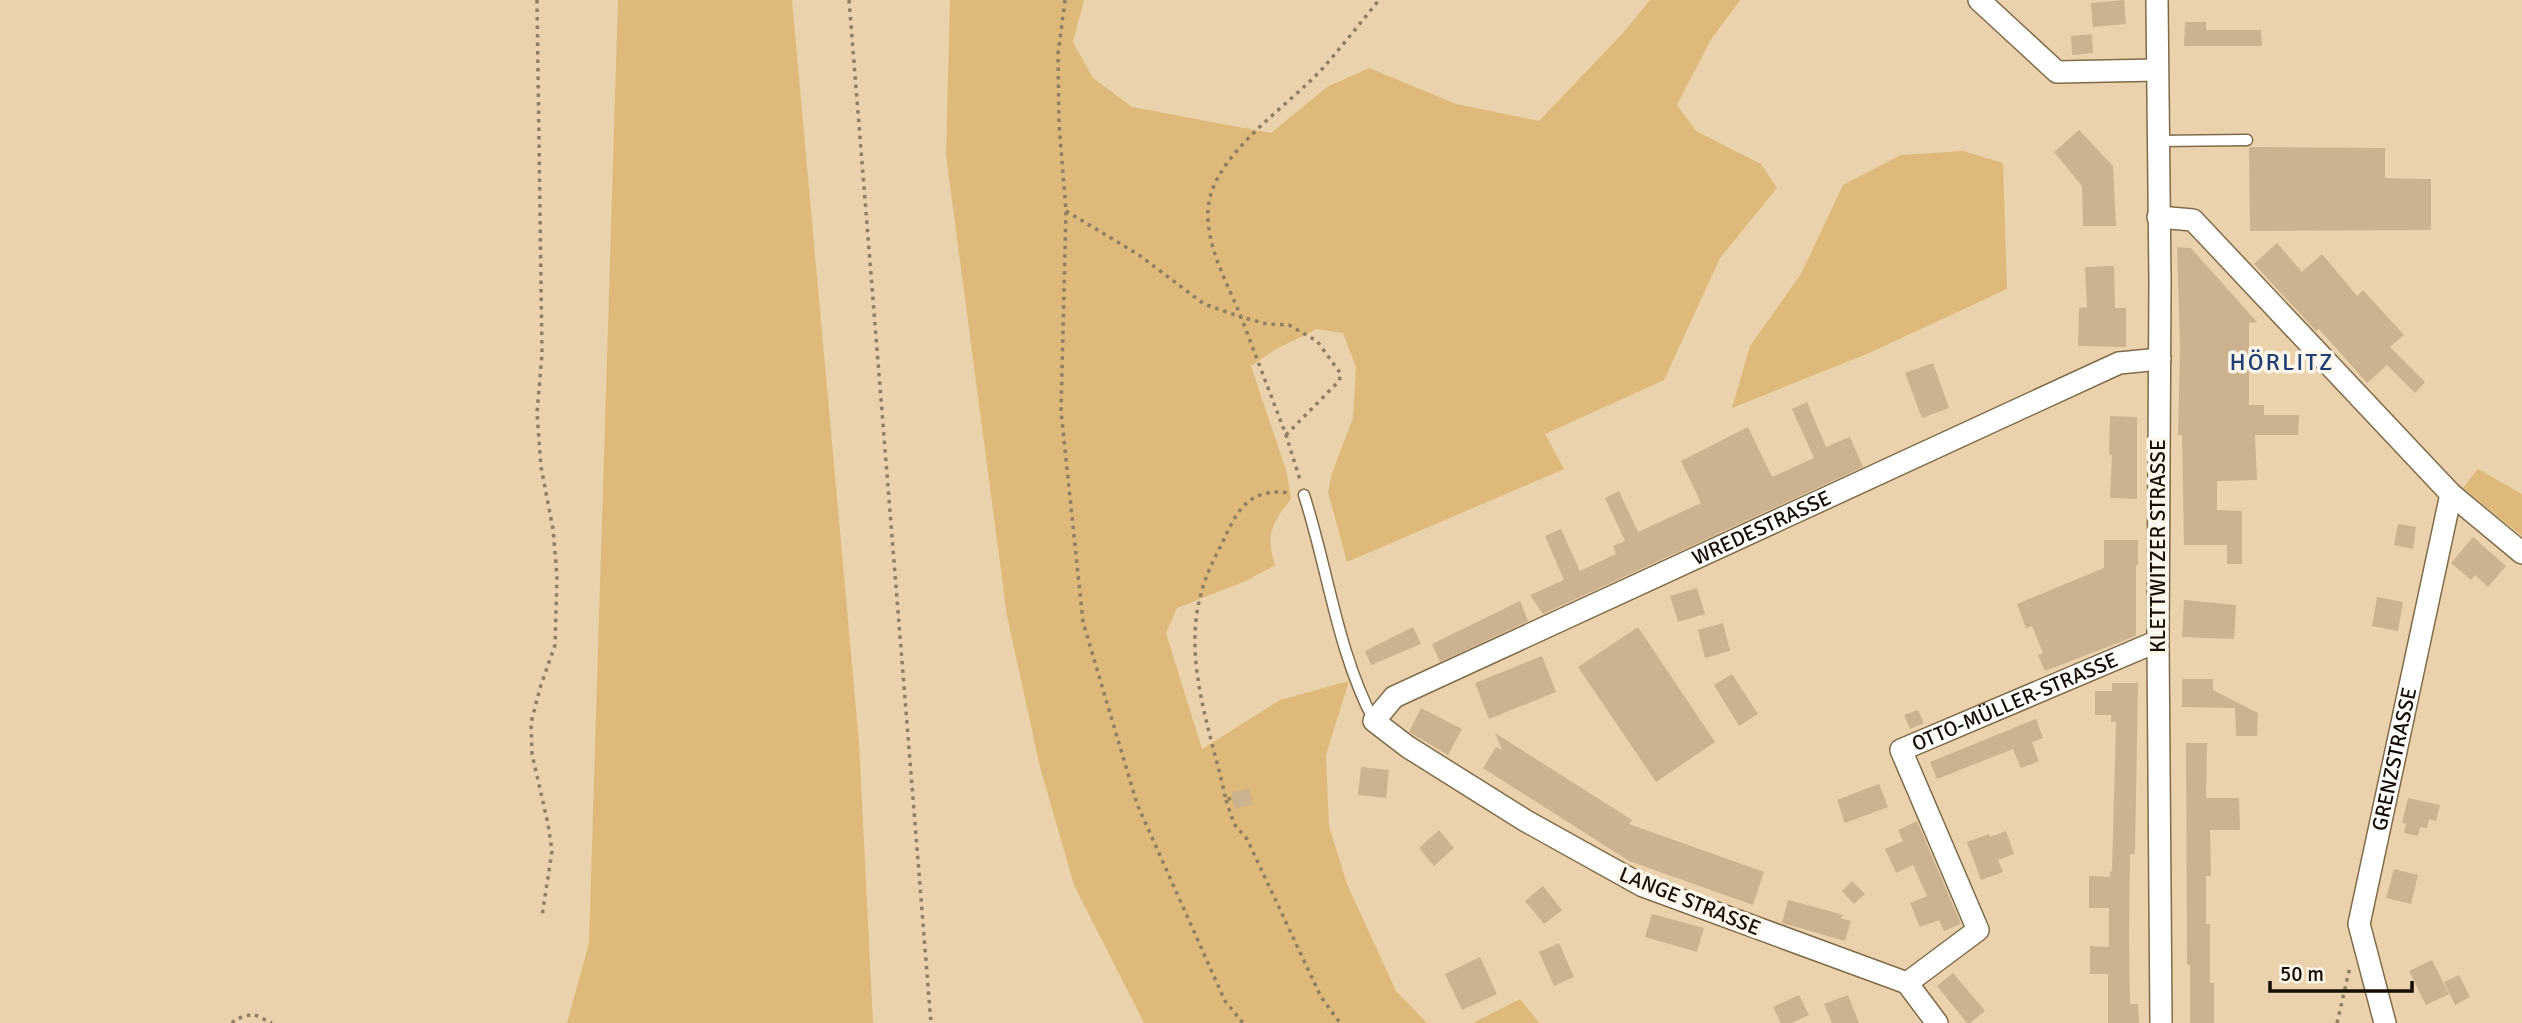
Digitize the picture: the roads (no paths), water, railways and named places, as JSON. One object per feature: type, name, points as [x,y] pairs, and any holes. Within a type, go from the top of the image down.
[{"type":"street","points":[[1979,0],[2057,72],[2157,70]]},
{"type":"street","name":"KLETTWITZER STRASSE","points":[[2157,0],[2161,1023]]},
{"type":"street","points":[[2158,217],[2193,220],[2451,494],[2522,553]]},
{"type":"street","name":"WREDESTRASSE","points":[[1374,721],[1394,697],[2119,363],[2160,359]]},
{"type":"street","name":"GRENZSTRASSE","points":[[2385,1023],[2359,924],[2451,494]]},
{"type":"street","name":"OTTO-MÜLLER-STRASSE","points":[[1907,983],[1978,930],[1901,750],[2158,642]]},
{"type":"street","name":"LANGE STRASSE","points":[[1374,721],[1408,747],[1526,821],[1643,886],[1907,983]]},
{"type":"street","points":[[1907,983],[1937,1023]]},
{"type":"lane","points":[[2158,141],[2247,140]]},
{"type":"lane","points":[[1304,495],[1360,695],[1374,721]]},
{"type":"district","name":"HÖRLITZ","points":[[2282,362]]}]
